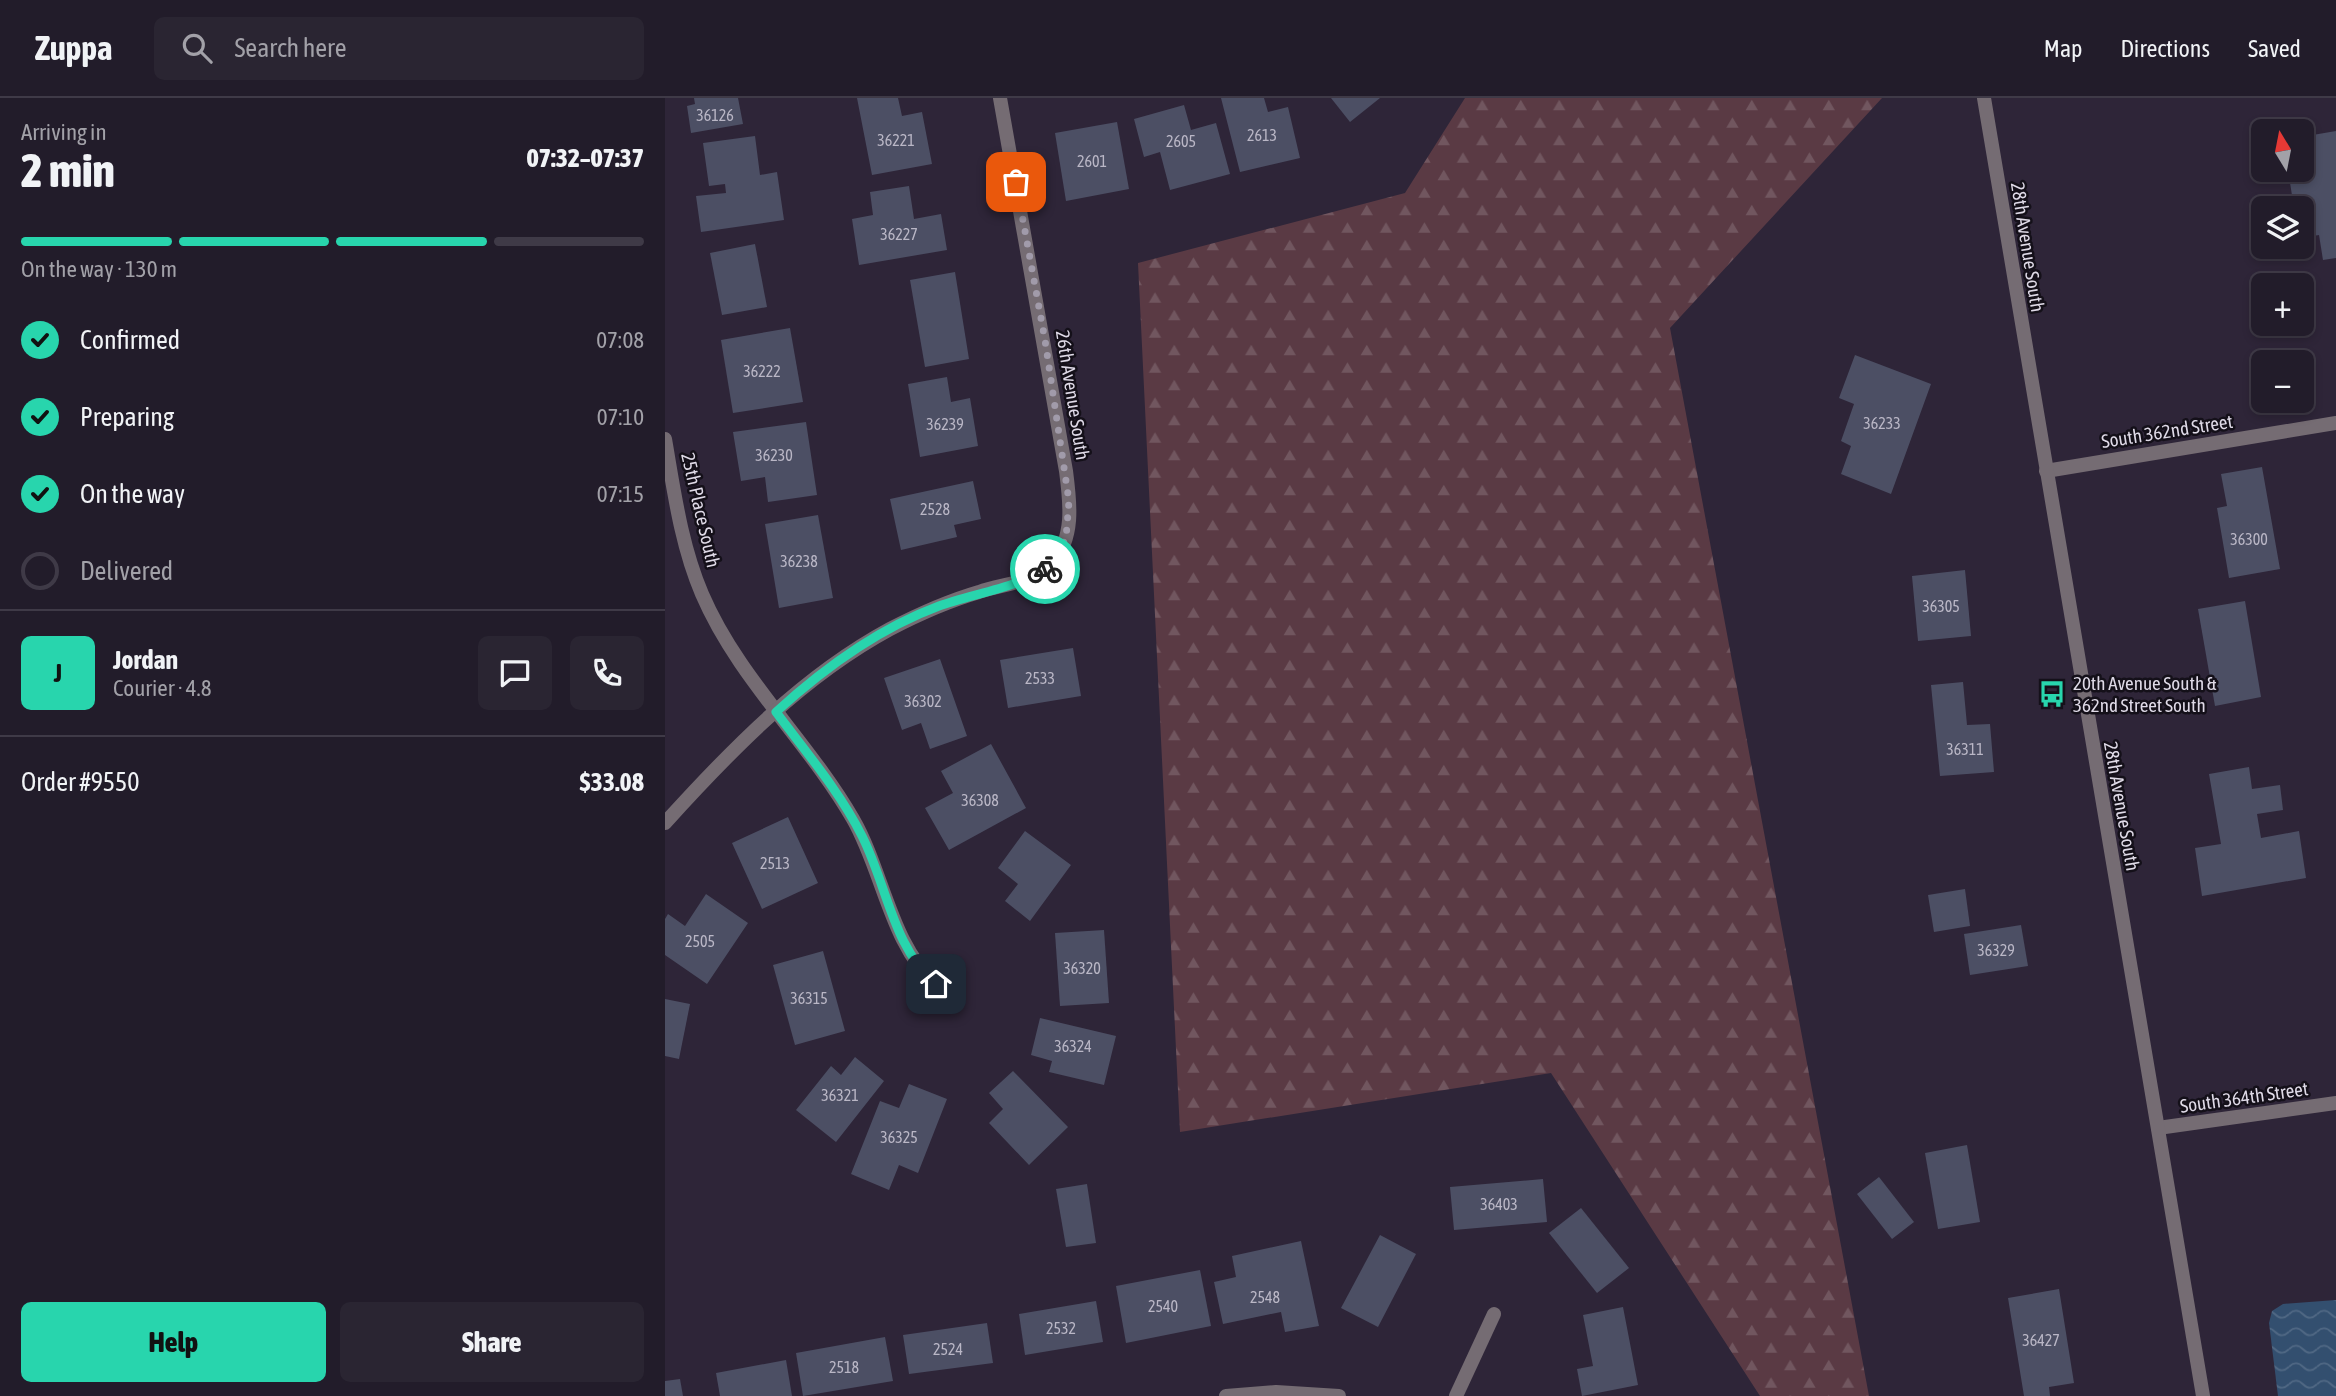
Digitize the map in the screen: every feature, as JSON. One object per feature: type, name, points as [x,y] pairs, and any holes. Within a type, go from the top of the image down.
[{"type":"street","name":"26th Avenue South","points":[[665,823],[712,771],[804,686],[873,638],[932,609],[1031,578],[1053,562],[1066,538],[1070,508],[1045,340],[1000,98]]},
{"type":"street","name":"28th Avenue South","points":[[1984,98],[2203,1396]]},
{"type":"street","name":"South 362nd Street","points":[[2046,471],[2336,422]]},
{"type":"street","name":"25th Place South","points":[[665,439],[681,527],[701,592],[732,649],[853,819],[873,859],[907,951],[936,984]]},
{"type":"street","name":"South 364th Street","points":[[2158,1128],[2336,1103]]},
{"type":"street","points":[[1456,1396],[1494,1314]]},
{"type":"street","points":[[1226,1396],[1300,1392],[1339,1396]]},
{"type":"green space","points":[[1465,98],[1882,98],[1670,328],[1869,1396],[1760,1396],[1551,1073],[1180,1132],[1138,263],[1405,193]]},
{"type":"water","points":[[2336,1300],[2336,1396],[2278,1396],[2269,1323],[2272,1311],[2283,1304]]},
{"type":"building","points":[[694,98],[738,98],[743,124],[691,133],[687,106],[695,104]]},
{"type":"building","points":[[857,98],[898,98],[902,116],[922,112],[932,164],[872,175]]},
{"type":"building","points":[[1221,98],[1264,98],[1268,112],[1288,107],[1300,158],[1240,172]]},
{"type":"building","points":[[1331,98],[1380,98],[1350,122]]},
{"type":"building","points":[[1184,105],[1191,130],[1216,123],[1230,174],[1170,190],[1160,152],[1144,157],[1134,119]]},
{"type":"building","points":[[1117,122],[1129,189],[1066,201],[1055,133]]},
{"type":"building","points":[[2336,131],[2336,258],[2323,260],[2319,235],[2314,236],[2314,196],[2292,196],[2290,182],[2314,182],[2314,135]]},
{"type":"building","points":[[755,136],[760,175],[777,172],[784,220],[701,232],[696,196],[726,193],[725,184],[709,186],[703,143]]},
{"type":"building","points":[[909,186],[914,219],[941,214],[947,250],[859,265],[852,219],[873,215],[870,192]]},
{"type":"building","points":[[755,244],[767,307],[722,315],[710,253]]},
{"type":"building","points":[[955,272],[969,359],[925,367],[910,280]]},
{"type":"building","points":[[790,328],[803,402],[733,413],[721,340]]},
{"type":"building","points":[[1855,355],[1931,384],[1891,494],[1841,474],[1851,446],[1841,441],[1854,404],[1839,398]]},
{"type":"building","points":[[947,377],[951,402],[970,398],[978,446],[920,457],[908,384]]},
{"type":"building","points":[[806,422],[817,495],[768,502],[765,477],[741,481],[733,432]]},
{"type":"building","points":[[2262,467],[2280,569],[2229,578],[2217,508],[2227,506],[2221,474]]},
{"type":"building","points":[[973,481],[981,519],[954,525],[957,537],[901,550],[890,499]]},
{"type":"building","points":[[818,515],[833,598],[779,608],[765,524]]},
{"type":"building","points":[[1965,570],[1971,636],[1918,641],[1912,576]]},
{"type":"building","points":[[2245,601],[2261,697],[2215,706],[2198,609]]},
{"type":"building","points":[[1073,648],[1081,696],[1008,708],[1000,660]]},
{"type":"building","points":[[940,659],[967,736],[930,749],[921,723],[902,730],[884,678]]},
{"type":"building","points":[[1963,682],[1967,725],[1990,724],[1994,772],[1940,776],[1931,685]]},
{"type":"building","points":[[991,744],[1026,808],[949,850],[925,808],[953,793],[941,771]]},
{"type":"building","points":[[2249,767],[2252,789],[2280,785],[2283,810],[2257,814],[2261,838],[2299,831],[2306,878],[2202,896],[2195,848],[2221,844],[2209,774]]},
{"type":"building","points":[[788,817],[818,883],[762,909],[732,843]]},
{"type":"building","points":[[1025,831],[1071,865],[1030,921],[1005,901],[1018,884],[998,868]]},
{"type":"building","points":[[1965,889],[1970,926],[1934,932],[1928,895]]},
{"type":"building","points":[[706,894],[748,923],[707,984],[665,955],[665,919],[668,914],[685,926]]},
{"type":"building","points":[[2021,925],[2028,966],[1970,975],[1964,934]]},
{"type":"building","points":[[1104,930],[1109,1003],[1060,1006],[1055,933]]},
{"type":"building","points":[[823,951],[845,1031],[795,1045],[773,965]]},
{"type":"building","points":[[665,999],[690,1004],[679,1059],[665,1056]]},
{"type":"building","points":[[1040,1018],[1116,1036],[1104,1085],[1049,1072],[1052,1061],[1031,1055]]},
{"type":"building","points":[[855,1057],[884,1081],[836,1142],[796,1110],[831,1066],[841,1075]]},
{"type":"building","points":[[1013,1071],[1068,1127],[1029,1165],[989,1123],[1003,1109],[989,1093]]},
{"type":"building","points":[[909,1084],[947,1099],[918,1173],[899,1165],[889,1190],[851,1174],[880,1101],[899,1108]]},
{"type":"building","points":[[1967,1145],[1980,1222],[1938,1229],[1925,1153]]},
{"type":"building","points":[[1879,1177],[1914,1222],[1892,1239],[1857,1194]]},
{"type":"building","points":[[1543,1179],[1547,1222],[1454,1230],[1450,1187]]},
{"type":"building","points":[[1087,1184],[1096,1243],[1066,1247],[1056,1189]]},
{"type":"building","points":[[1581,1208],[1629,1268],[1597,1293],[1549,1233]]},
{"type":"building","points":[[1380,1235],[1416,1254],[1378,1327],[1341,1308]]},
{"type":"building","points":[[1301,1241],[1319,1326],[1285,1332],[1281,1312],[1223,1324],[1214,1282],[1236,1277],[1232,1256]]},
{"type":"building","points":[[1200,1270],[1211,1326],[1126,1343],[1116,1286]]},
{"type":"building","points":[[2059,1289],[2074,1383],[2049,1387],[2050,1396],[2024,1396],[2008,1298]]},
{"type":"building","points":[[1096,1301],[1103,1342],[1025,1355],[1019,1314]]},
{"type":"building","points":[[1623,1307],[1638,1385],[1582,1396],[1577,1369],[1593,1366],[1583,1315]]},
{"type":"building","points":[[987,1323],[993,1363],[909,1374],[903,1335]]},
{"type":"building","points":[[885,1337],[893,1381],[803,1396],[796,1353]]},
{"type":"building","points":[[786,1360],[792,1396],[720,1396],[716,1373]]},
{"type":"building","points":[[680,1379],[683,1396],[665,1396],[665,1381]]},
{"type":"way so far","points":[[1016,182],[1045,340],[1069,501],[1066,538],[1053,562],[1045,569]]},
{"type":"place","name":"20th Avenue South & 362nd Street South","points":[[2052,694]]},
{"type":"route","points":[[936,984],[923,973],[907,951],[873,859],[853,819],[776,712],[804,686],[852,651],[893,627],[981,591],[1026,580],[1045,569]]}]
